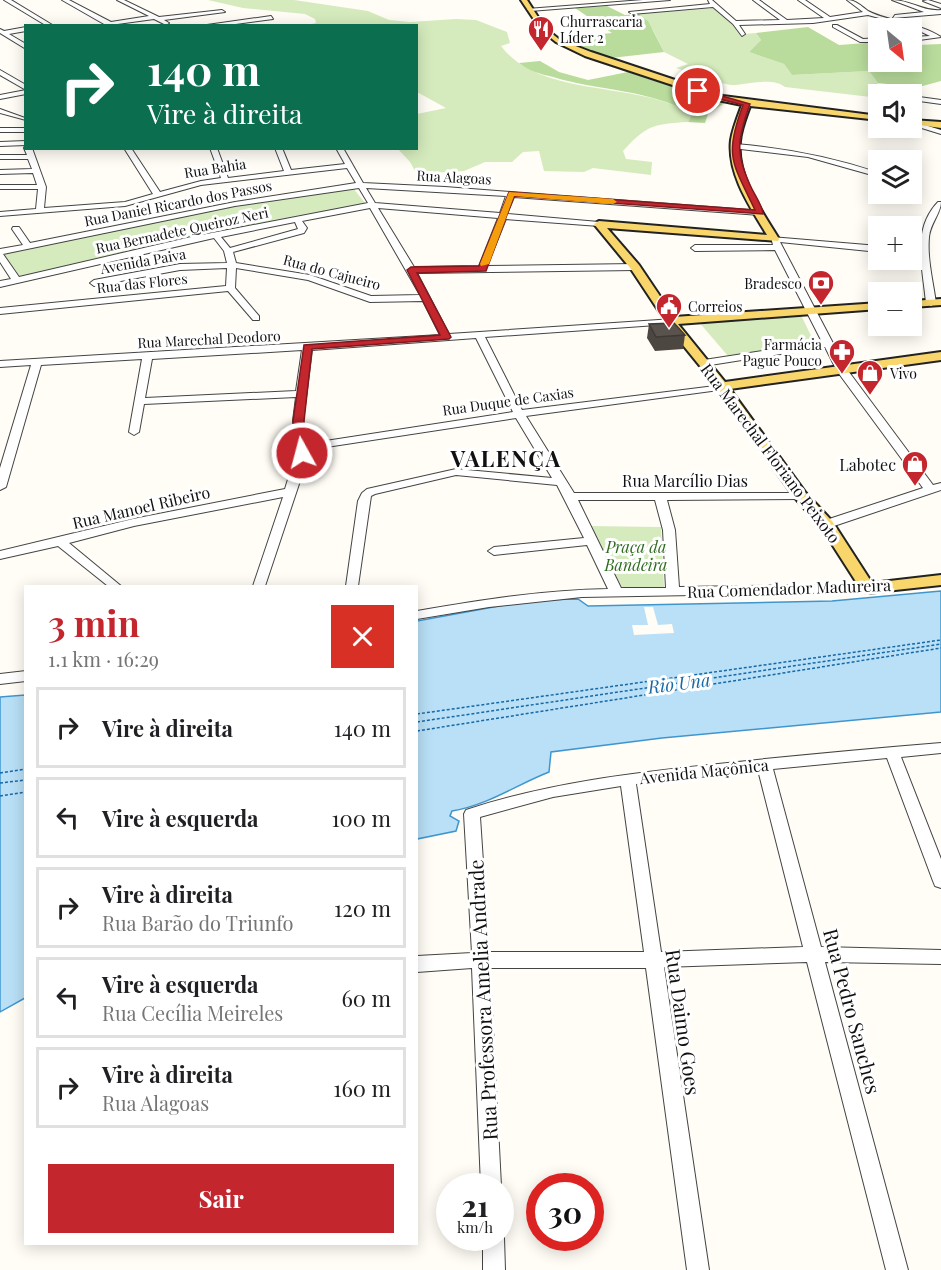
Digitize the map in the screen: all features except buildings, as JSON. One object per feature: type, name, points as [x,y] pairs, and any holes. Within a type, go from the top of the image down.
[{"type":"main road","points":[[524,0],[548,33],[573,48],[698,91],[747,104],[868,117]]},
{"type":"main road","points":[[747,104],[735,146],[737,166],[776,243]]},
{"type":"main road","points":[[922,123],[941,125]]},
{"type":"main road","points":[[599,224],[776,243]]},
{"type":"main road","name":"Rua Marechal Floriano Peixoto","points":[[599,224],[635,267],[671,321],[800,495],[827,524],[868,588]]},
{"type":"main road","points":[[671,321],[868,307]]},
{"type":"main road","points":[[719,387],[941,356]]},
{"type":"main road","name":"Rua Comendador Madureira","points":[[868,588],[941,580]]},
{"type":"street","points":[[7,0],[49,24]]},
{"type":"street","points":[[65,0],[109,24]]},
{"type":"street","points":[[120,0],[168,24]]},
{"type":"street","points":[[602,0],[608,4]]},
{"type":"street","points":[[530,9],[667,0]]},
{"type":"street","points":[[708,0],[735,23],[742,34]]},
{"type":"street","points":[[756,0],[786,22]]},
{"type":"street","points":[[801,0],[830,19]]},
{"type":"street","points":[[850,0],[868,13],[887,18],[941,12]]},
{"type":"street","points":[[895,0],[941,16]]},
{"type":"street","points":[[926,1],[941,6]]},
{"type":"street","points":[[632,12],[715,6]]},
{"type":"street","points":[[118,24],[222,12]]},
{"type":"street","points":[[735,23],[830,19],[868,13]]},
{"type":"street","points":[[219,24],[271,18]]},
{"type":"street","points":[[835,26],[862,41],[868,41]]},
{"type":"street","points":[[2,32],[24,30]]},
{"type":"street","points":[[922,30],[939,37]]},
{"type":"street","points":[[2,32],[24,46]]},
{"type":"street","points":[[922,38],[939,37]]},
{"type":"street","points":[[0,43],[24,39]]},
{"type":"street","points":[[0,72],[24,87]]},
{"type":"street","points":[[0,97],[24,93]]},
{"type":"street","points":[[922,99],[941,102]]},
{"type":"street","points":[[0,111],[23,119]]},
{"type":"street","points":[[0,118],[23,119]]},
{"type":"street","points":[[922,125],[941,132]]},
{"type":"street","points":[[0,130],[24,136]]},
{"type":"street","points":[[0,144],[24,136]]},
{"type":"street","points":[[735,146],[773,148],[809,154],[868,172]]},
{"type":"street","points":[[128,150],[158,195]]},
{"type":"street","points":[[214,150],[225,178]]},
{"type":"street","points":[[279,150],[288,171]]},
{"type":"street","points":[[340,150],[411,270],[446,337]]},
{"type":"street","points":[[0,157],[30,153],[42,187],[40,211]]},
{"type":"street","name":"Rua Bahia","points":[[0,214],[125,204],[189,185],[225,178],[349,166]]},
{"type":"street","points":[[0,172],[37,171]]},
{"type":"street","name":"Rua Alagoas","points":[[361,185],[760,213]]},
{"type":"street","name":"Rua Daniel Ricardo dos Passos","points":[[0,254],[28,246],[235,204],[361,185]]},
{"type":"street","points":[[0,187],[42,187]]},
{"type":"street","points":[[482,269],[511,194]]},
{"type":"street","points":[[936,303],[927,253],[927,224],[933,211],[941,204]]},
{"type":"street","name":"Rua Bernadete Queiroz Neri","points":[[0,284],[216,235],[371,205],[599,224]]},
{"type":"street","points":[[228,251],[301,231],[303,228],[297,219]]},
{"type":"street","points":[[927,224],[941,220]]},
{"type":"street","points":[[16,229],[28,246]]},
{"type":"street","points":[[216,235],[228,251],[232,265],[230,288],[256,318]]},
{"type":"street","points":[[776,243],[841,369],[935,488],[827,524]]},
{"type":"street","points":[[695,248],[776,243],[868,248]]},
{"type":"street","points":[[922,253],[927,253]]},
{"type":"street","points":[[0,254],[16,280]]},
{"type":"street","name":"Avenida Paiva","points":[[94,283],[180,267],[232,265]]},
{"type":"street","name":"Rua do Cajueiro","points":[[232,265],[310,278],[370,299],[426,298]]},
{"type":"street","points":[[411,270],[635,267]]},
{"type":"street","name":"Rua das Flores","points":[[0,311],[230,288]]},
{"type":"street","name":"Rua Marechal Deodoro","points":[[0,364],[307,347],[671,321]]},
{"type":"street","points":[[479,335],[519,414],[570,497],[618,593]]},
{"type":"street","points":[[704,363],[828,344]]},
{"type":"street","points":[[259,585],[301,460],[302,447],[298,421],[307,347]]},
{"type":"street","points":[[134,432],[147,356]]},
{"type":"street","points":[[0,487],[37,362]]},
{"type":"street","name":"Rua Duque de Caxias","points":[[302,447],[719,387]]},
{"type":"street","points":[[139,401],[300,394]]},
{"type":"street","points":[[352,585],[364,501],[366,495],[371,491],[456,472],[561,482]]},
{"type":"street","name":"Rua Manoel Ribeiro","points":[[0,555],[133,523],[289,492]]},
{"type":"street","name":"Rua Marcílio Dias","points":[[570,497],[800,495]]},
{"type":"street","points":[[418,615],[547,596],[673,592],[669,530],[660,496]]},
{"type":"street","points":[[494,551],[591,541]]},
{"type":"street","points":[[60,542],[114,585]]},
{"type":"street","name":"Rua Comendador Madureira","points":[[673,592],[868,588]]},
{"type":"street","points":[[0,679],[24,676]]},
{"type":"street","name":"Avenida Maçônica","points":[[472,814],[526,796],[628,780],[764,764],[941,748]]},
{"type":"street","points":[[892,752],[941,881]]},
{"type":"street","name":"Rua Pedro Sanches","points":[[764,764],[816,954],[897,1270]]},
{"type":"street","name":"Rua Daimo Goes","points":[[628,780],[652,960],[699,1270]]},
{"type":"street","name":"Rua Professora Amelia Andrade","points":[[472,814],[482,960],[490,1173]]},
{"type":"street","points":[[418,964],[482,960],[652,960],[816,954],[941,957]]},
{"type":"street","points":[[493,1251],[494,1270]]},
{"type":"green space","points":[[208,0],[294,0],[368,11],[389,20],[410,22],[476,20],[507,32],[510,43],[501,46],[518,63],[540,74],[565,82],[645,96],[670,103],[692,114],[688,122],[651,127],[623,151],[626,159],[652,162],[651,175],[593,168],[584,172],[544,171],[539,151],[523,152],[512,162],[485,162],[464,171],[430,173],[415,171],[399,150],[418,150],[418,114],[446,108],[418,93],[418,24],[312,24],[316,23],[315,19],[305,14],[243,8]]},
{"type":"green space","points":[[607,6],[625,15],[638,14],[648,21],[664,52],[611,58],[560,38],[612,33],[575,8]]},
{"type":"green space","points":[[715,8],[743,34],[756,33],[761,40],[749,52],[784,64],[792,75],[868,71],[878,83],[868,84],[868,97],[785,87],[774,82],[730,85],[715,81],[676,68],[688,64],[664,52],[653,30],[638,14]]},
{"type":"green space","points":[[808,27],[839,45],[868,43],[868,71],[792,75],[784,64],[749,52],[761,40],[756,33]]},
{"type":"green space","points":[[941,44],[941,81],[922,86],[922,84],[878,83],[870,72],[922,72],[922,45]]},
{"type":"green space","points":[[540,61],[559,72],[588,80],[628,72],[685,91],[677,93],[689,98],[701,95],[726,102],[708,114],[705,123],[688,122],[692,114],[659,100],[570,82],[544,75],[519,63]]},
{"type":"green space","points":[[353,188],[365,203],[363,205],[21,278],[3,253],[221,209]]},
{"type":"green space","points":[[800,313],[815,344],[728,356],[698,321]]},
{"type":"green space","name":"Praça da Bandeira","points":[[589,526],[661,527],[664,587],[622,587]]},
{"type":"water","name":"Rio Una","points":[[941,591],[941,712],[662,738],[551,752],[549,772],[478,804],[452,811],[450,816],[459,821],[456,831],[418,839],[418,621],[531,600],[578,599],[588,606],[832,601]]},
{"type":"water","points":[[24,695],[24,999],[0,1012],[0,697]]},
{"type":"pier","points":[[644,607],[653,607],[658,625],[672,624],[674,633],[634,635],[632,625],[648,625]]},
{"type":"ferry route","points":[[418,714],[941,640]]},
{"type":"ferry route","points":[[418,722],[941,644]]},
{"type":"ferry route","points":[[418,731],[941,648]]},
{"type":"ferry route","points":[[0,773],[24,769]]},
{"type":"ferry route","points":[[0,783],[24,780]]},
{"type":"ferry route","points":[[0,796],[24,792]]},
{"type":"slow traffic","points":[[484,264],[511,194],[613,202]]},
{"type":"place","name":"Churrascaria Líder 2","points":[[541,52]]},
{"type":"place","name":"Bradesco","points":[[821,306]]},
{"type":"place","name":"Correios","points":[[669,329]]},
{"type":"place","name":"Farmácia Pague Pouco","points":[[842,375]]},
{"type":"place","name":"Vivo","points":[[870,396]]},
{"type":"place","name":"Labotec","points":[[915,487]]},
{"type":"district","name":"VALENÇA","points":[[506,458]]},
{"type":"route","points":[[302,453],[298,421],[307,347],[446,337],[411,270],[482,269],[511,194],[760,213],[737,166],[735,146],[747,104],[698,91]]}]
